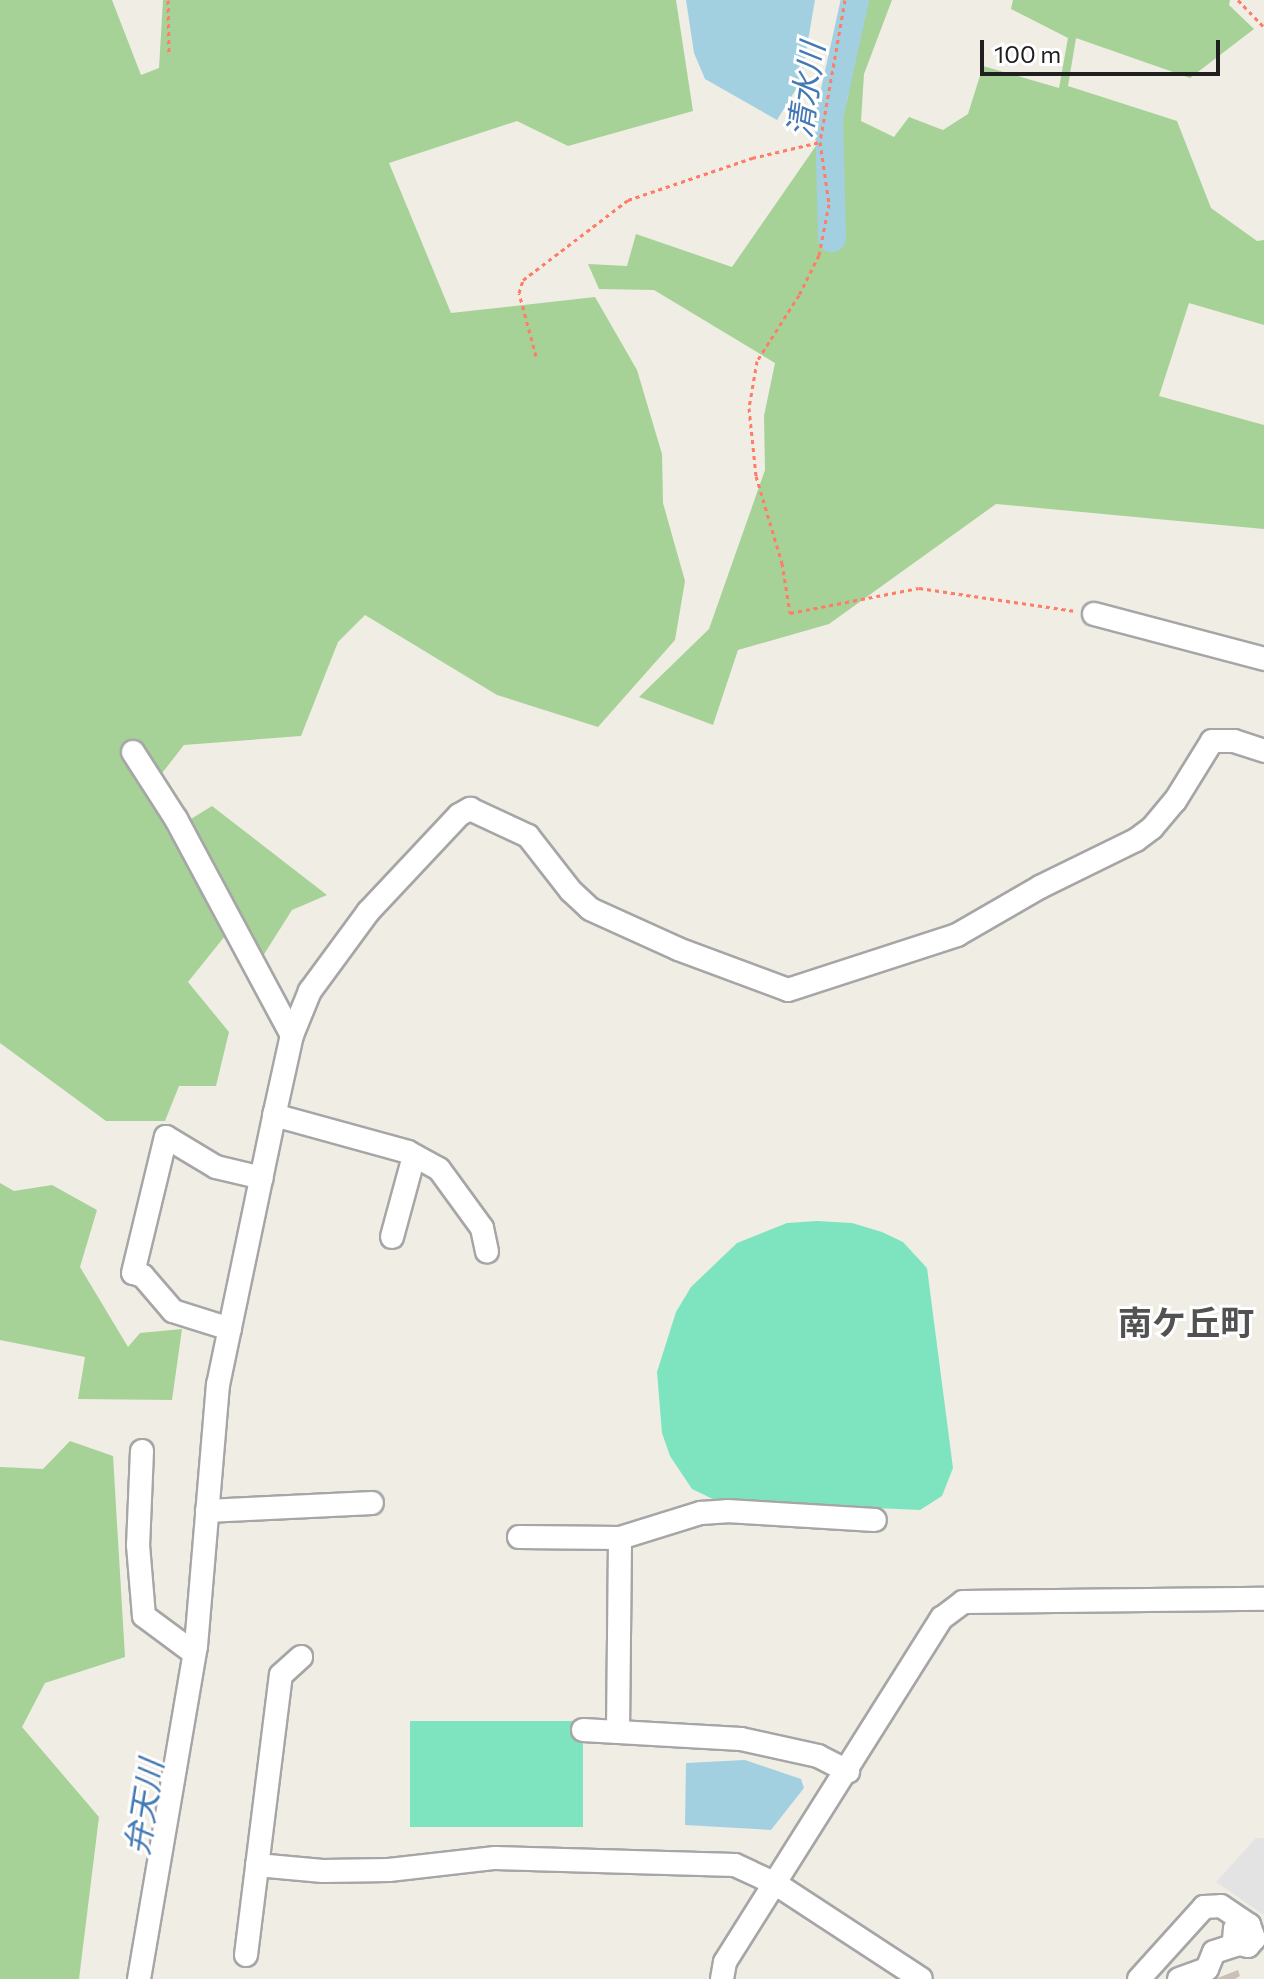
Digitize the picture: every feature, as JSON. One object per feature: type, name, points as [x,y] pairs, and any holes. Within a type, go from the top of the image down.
[{"type":"street","points":[[1094,614],[1264,659]]},
{"type":"street","points":[[139,1979],[194,1653],[218,1385],[274,1115],[292,1035],[320,974],[359,924],[459,815],[470,809],[528,836],[571,891],[590,909],[678,949],[788,990],[957,935],[1040,887],[1136,840],[1152,828],[1175,801],[1212,741],[1234,741],[1264,751]]},
{"type":"street","points":[[133,752],[176,819],[292,1035]]},
{"type":"street","points":[[274,1115],[414,1156],[439,1169],[482,1228],[487,1251]]},
{"type":"street","points":[[230,1329],[173,1311],[143,1276],[133,1273],[166,1137],[216,1167],[262,1178]]},
{"type":"street","points":[[392,1237],[414,1156]]},
{"type":"street","points":[[142,1451],[138,1545],[144,1616],[194,1653]]},
{"type":"street","points":[[207,1511],[372,1503]]},
{"type":"street","points":[[519,1537],[620,1538],[701,1513],[727,1511],[875,1520]]},
{"type":"street","points":[[618,1732],[620,1538]]},
{"type":"street","points":[[722,1979],[725,1962],[942,1618],[963,1602],[1264,1599]]},
{"type":"street","points":[[246,1955],[281,1675],[301,1657]]},
{"type":"street","points":[[583,1730],[741,1739],[818,1756],[848,1771]]},
{"type":"street","points":[[257,1865],[323,1871],[389,1870],[495,1858],[735,1865],[776,1884],[921,1979]]},
{"type":"street","points":[[1204,1907],[1241,1937],[1214,1952],[1153,1971],[1204,1907]]},
{"type":"street","points":[[1179,1979],[1207,1969],[1214,1952]]},
{"type":"path","points":[[168,0],[169,54]]},
{"type":"path","points":[[845,0],[820,142],[829,204],[819,255],[799,295],[757,361],[749,408],[756,476],[782,563],[790,613],[919,588],[1094,614]]},
{"type":"path","points":[[1238,0],[1264,27]]},
{"type":"path","points":[[536,356],[519,293],[523,280],[628,200],[752,158],[820,142]]},
{"type":"green space","points":[[0,0],[112,0],[141,75],[159,68],[163,0],[676,0],[693,111],[568,146],[517,121],[389,163],[451,313],[595,297],[637,370],[662,454],[663,503],[685,581],[675,640],[598,727],[497,695],[365,615],[338,642],[301,736],[184,745],[148,791],[173,830],[212,806],[327,895],[292,910],[261,959],[229,931],[188,982],[229,1032],[216,1086],[179,1086],[165,1121],[106,1121],[0,1043]]},
{"type":"green space","points":[[866,0],[892,0],[864,74],[861,121],[894,137],[909,117],[943,130],[968,114],[983,66],[1059,88],[1068,38],[1011,9],[1013,0],[1230,0],[1229,5],[1254,29],[1190,78],[1076,38],[1068,86],[1177,121],[1211,208],[1257,241],[1264,240],[1264,325],[1189,303],[1159,396],[1264,425],[1264,529],[996,504],[829,624],[738,650],[713,725],[639,697],[709,629],[765,470],[764,416],[775,363],[654,290],[599,289],[588,264],[627,266],[636,234],[732,267],[847,101]]},
{"type":"green space","points":[[0,1183],[14,1191],[52,1185],[97,1210],[80,1267],[128,1347],[140,1333],[182,1329],[172,1400],[78,1399],[85,1357],[0,1340]]},
{"type":"green space","points":[[787,1223],[852,1223],[882,1232],[903,1242],[927,1268],[953,1468],[942,1496],[920,1510],[717,1501],[692,1489],[670,1456],[662,1433],[657,1372],[676,1312],[691,1287],[737,1243]]},
{"type":"green space","points":[[70,1441],[113,1456],[125,1657],[45,1683],[22,1727],[99,1817],[79,1979],[0,1979],[0,1467],[43,1469]]},
{"type":"green space","points":[[410,1721],[583,1721],[583,1827],[410,1827]]},
{"type":"shaded area","points":[[1256,1838],[1264,1838],[1264,1915],[1216,1882]]},
{"type":"water","points":[[686,0],[815,0],[801,81],[777,120],[705,79],[694,53]]},
{"type":"water","points":[[745,1760],[801,1779],[804,1788],[771,1830],[685,1825],[686,1763]]},
{"type":"building","points":[[1238,1970],[1240,1976],[1235,1979],[1215,1979]]},
{"type":"waterway","name":"清水川","points":[[832,238],[829,118],[855,0]]},
{"type":"district","name":"南ケ丘町","points":[[1186,1322]]},
{"type":"water label","name":"弁天川","points":[[143,1807]]}]
